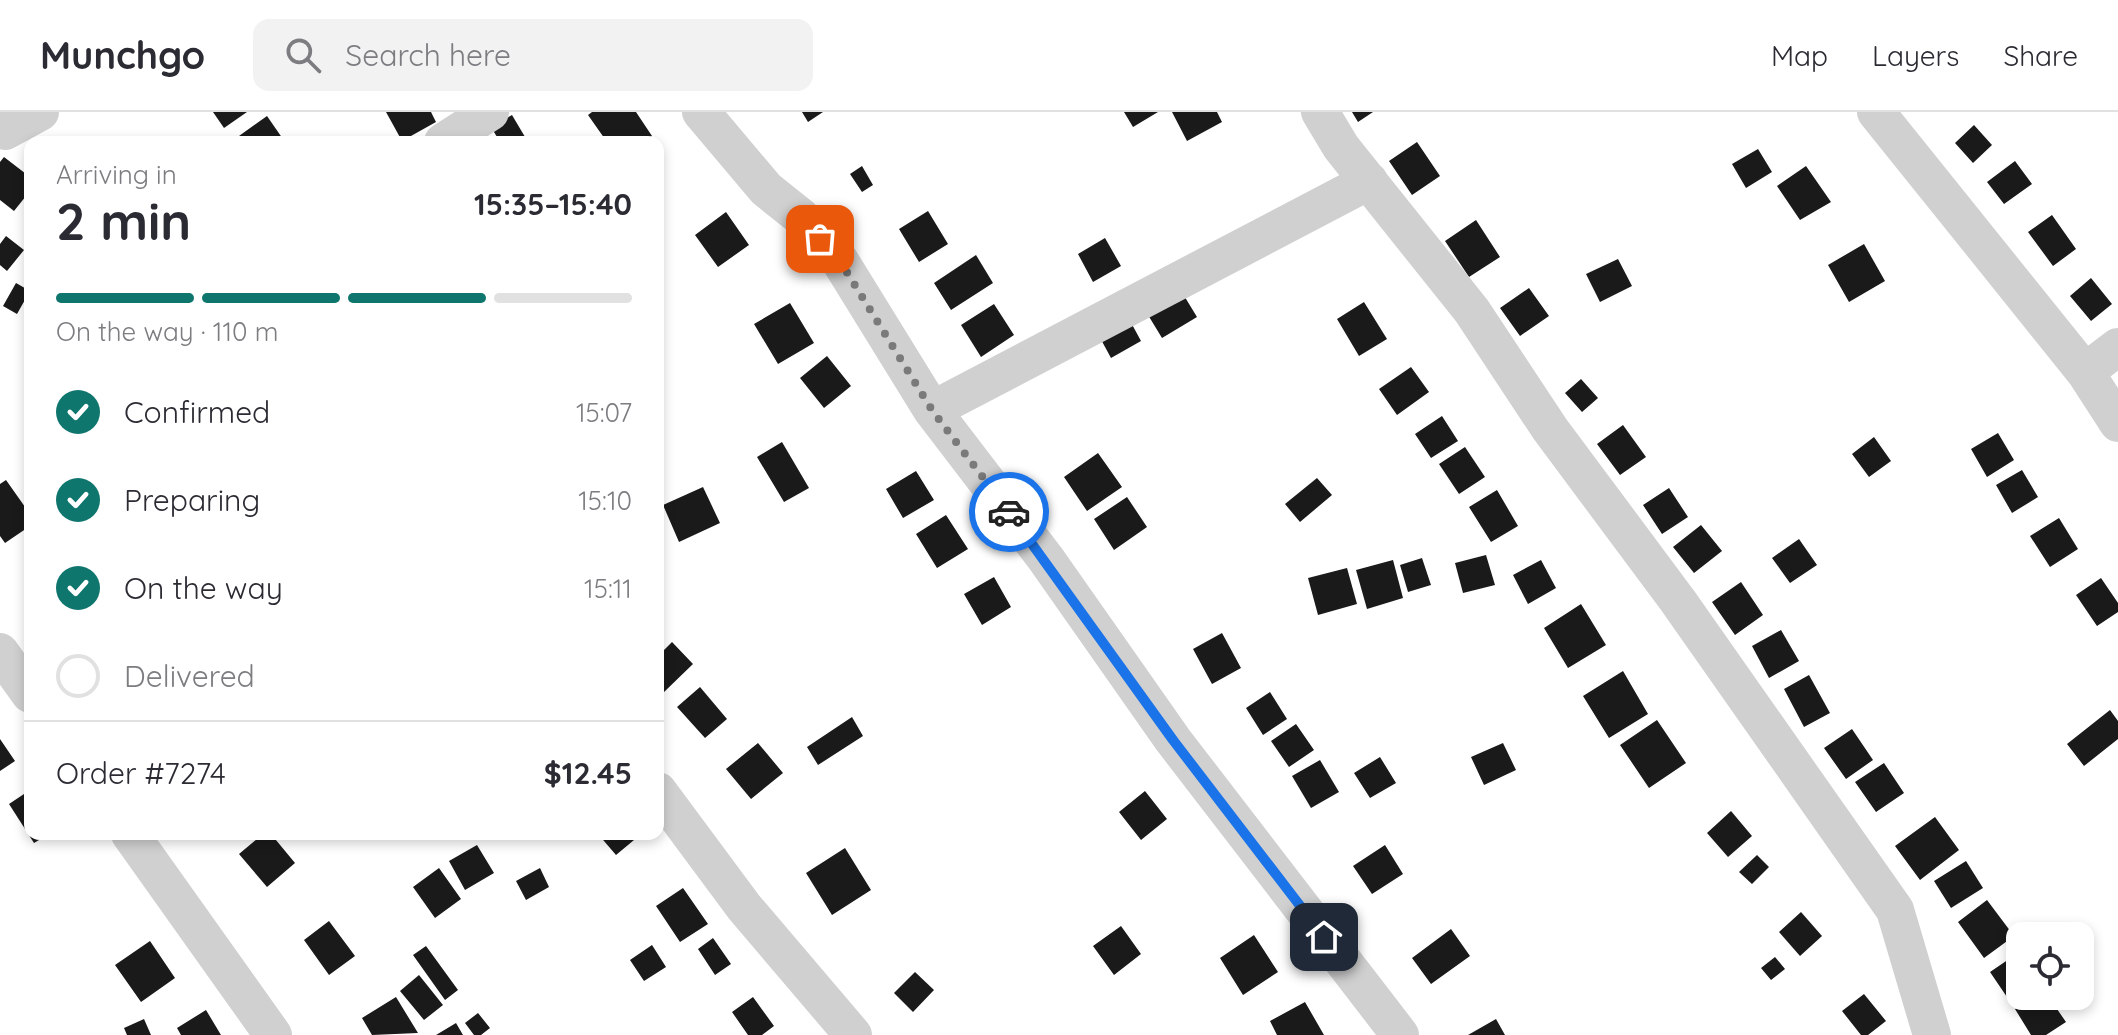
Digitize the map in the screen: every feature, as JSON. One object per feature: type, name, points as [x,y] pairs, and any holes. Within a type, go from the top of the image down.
[{"type":"street","points":[[13,134],[40,112]]},
{"type":"street","points":[[452,136],[490,112]]},
{"type":"street","points":[[701,112],[766,189],[801,217],[840,261],[932,410],[1046,559],[1173,740],[1400,1035]]},
{"type":"street","points":[[1320,112],[1341,147],[1472,311],[1550,429],[1678,601],[1895,910],[1932,1035]]},
{"type":"street","points":[[1876,112],[2085,372],[2118,423]]},
{"type":"street","points":[[932,410],[1369,181]]},
{"type":"street","points":[[2085,372],[2118,347]]},
{"type":"street","points":[[0,652],[24,686]]},
{"type":"street","points":[[664,799],[744,907],[853,1035]]},
{"type":"street","points":[[134,840],[273,1035]]},
{"type":"building","points":[[213,112],[247,112],[224,128]]},
{"type":"building","points":[[386,112],[431,112],[436,122],[411,136],[399,136]]},
{"type":"building","points":[[592,112],[636,112],[652,136],[603,136],[588,115]]},
{"type":"building","points":[[802,112],[823,112],[808,122]]},
{"type":"building","points":[[1124,112],[1158,112],[1133,127]]},
{"type":"building","points":[[1172,112],[1217,112],[1222,122],[1187,141]]},
{"type":"building","points":[[1352,112],[1373,112],[1358,122]]},
{"type":"building","points":[[512,115],[524,136],[496,136],[491,127]]},
{"type":"building","points":[[267,116],[281,136],[239,136]]},
{"type":"building","points":[[1974,125],[1992,145],[1973,163],[1955,143]]},
{"type":"building","points":[[1417,142],[1440,176],[1412,195],[1389,161]]},
{"type":"building","points":[[1758,149],[1772,172],[1746,188],[1732,164]]},
{"type":"building","points":[[4,157],[24,172],[24,198],[14,211],[0,200],[0,162]]},
{"type":"building","points":[[2015,161],[2032,184],[2004,204],[1987,182]]},
{"type":"building","points":[[862,166],[873,185],[862,192],[850,174]]},
{"type":"building","points":[[1806,166],[1831,202],[1800,220],[1777,186]]},
{"type":"building","points":[[928,211],[948,244],[919,262],[899,229]]},
{"type":"building","points":[[726,212],[749,245],[718,267],[695,235]]},
{"type":"building","points":[[2052,215],[2076,249],[2053,266],[2028,232]]},
{"type":"building","points":[[1476,220],[1500,257],[1469,277],[1445,241]]},
{"type":"building","points":[[6,236],[24,250],[7,271],[0,265],[0,244]]},
{"type":"building","points":[[1105,238],[1121,266],[1093,282],[1078,254]]},
{"type":"building","points":[[1864,244],[1885,281],[1849,302],[1828,265]]},
{"type":"building","points":[[976,255],[993,283],[951,310],[934,283]]},
{"type":"building","points":[[1618,259],[1632,286],[1600,302],[1586,274]]},
{"type":"building","points":[[2091,278],[2112,304],[2091,321],[2070,296]]},
{"type":"building","points":[[16,283],[24,288],[24,302],[17,314],[3,306]]},
{"type":"building","points":[[1529,288],[1549,316],[1520,336],[1500,308]]},
{"type":"building","points":[[1180,289],[1197,317],[1162,338],[1145,310]]},
{"type":"building","points":[[1364,302],[1387,339],[1359,356],[1337,319]]},
{"type":"building","points":[[790,303],[814,343],[778,364],[754,324]]},
{"type":"building","points":[[994,304],[1014,335],[981,357],[961,325]]},
{"type":"building","points":[[1128,317],[1141,341],[1111,358],[1098,334]]},
{"type":"building","points":[[827,356],[851,386],[824,408],[800,378]]},
{"type":"building","points":[[1411,367],[1429,392],[1397,415],[1379,389]]},
{"type":"building","points":[[1581,379],[1598,398],[1582,412],[1565,393]]},
{"type":"building","points":[[1442,416],[1458,441],[1431,458],[1415,434]]},
{"type":"building","points":[[1623,425],[1646,457],[1620,475],[1597,444]]},
{"type":"building","points":[[1998,433],[2014,460],[1987,477],[1971,449]]},
{"type":"building","points":[[1874,437],[1891,461],[1869,477],[1852,454]]},
{"type":"building","points":[[782,442],[809,488],[784,502],[757,457]]},
{"type":"building","points":[[1465,447],[1485,477],[1459,494],[1439,464]]},
{"type":"building","points":[[1098,453],[1122,487],[1087,511],[1064,477]]},
{"type":"building","points":[[2022,470],[2038,497],[2012,513],[1996,485]]},
{"type":"building","points":[[916,471],[934,500],[903,518],[886,489]]},
{"type":"building","points":[[1317,478],[1332,495],[1300,522],[1285,504]]},
{"type":"building","points":[[6,480],[24,506],[24,530],[5,543],[0,536],[0,484]]},
{"type":"building","points":[[703,487],[720,523],[679,542],[664,505]]},
{"type":"building","points":[[1669,488],[1688,517],[1662,534],[1643,505]]},
{"type":"building","points":[[1497,490],[1518,526],[1491,542],[1469,507]]},
{"type":"building","points":[[1127,497],[1147,527],[1114,550],[1094,519]]},
{"type":"building","points":[[946,515],[968,549],[937,568],[916,534]]},
{"type":"building","points":[[2059,518],[2078,549],[2050,567],[2030,536]]},
{"type":"building","points":[[1701,525],[1722,551],[1694,573],[1673,547]]},
{"type":"building","points":[[1799,539],[1817,565],[1790,583],[1772,558]]},
{"type":"building","points":[[1486,555],[1495,585],[1463,593],[1455,563]]},
{"type":"building","points":[[1422,558],[1431,585],[1408,592],[1400,565]]},
{"type":"building","points":[[1393,560],[1403,598],[1367,609],[1356,570]]},
{"type":"building","points":[[1541,560],[1556,588],[1528,604],[1513,575]]},
{"type":"building","points":[[1347,568],[1357,604],[1318,615],[1308,578]]},
{"type":"building","points":[[994,577],[1011,607],[982,625],[964,594]]},
{"type":"building","points":[[2101,578],[2118,603],[2118,612],[2097,626],[2076,595]]},
{"type":"building","points":[[1741,582],[1763,615],[1735,635],[1712,602]]},
{"type":"building","points":[[1581,604],[1606,645],[1568,668],[1544,628]]},
{"type":"building","points":[[1781,630],[1799,661],[1769,678],[1752,646]]},
{"type":"building","points":[[1222,633],[1241,668],[1212,684],[1193,649]]},
{"type":"building","points":[[672,642],[693,664],[664,692],[664,650]]},
{"type":"building","points":[[1623,671],[1648,714],[1609,738],[1583,696]]},
{"type":"building","points":[[1809,675],[1830,713],[1804,727],[1784,689]]},
{"type":"building","points":[[700,687],[727,719],[705,738],[677,707]]},
{"type":"building","points":[[1270,692],[1287,719],[1263,735],[1246,708]]},
{"type":"building","points":[[2110,710],[2118,721],[2118,739],[2084,766],[2067,744]]},
{"type":"building","points":[[852,717],[863,736],[818,765],[807,747]]},
{"type":"building","points":[[1657,720],[1686,763],[1649,788],[1620,745]]},
{"type":"building","points":[[1296,724],[1314,750],[1289,767],[1271,741]]},
{"type":"building","points":[[1852,729],[1873,760],[1846,779],[1824,748]]},
{"type":"building","points":[[0,739],[15,761],[0,771]]},
{"type":"building","points":[[758,743],[783,773],[751,799],[726,769]]},
{"type":"building","points":[[1503,743],[1516,770],[1484,785],[1471,757]]},
{"type":"building","points":[[1380,757],[1396,783],[1370,798],[1354,773]]},
{"type":"building","points":[[1320,760],[1339,792],[1311,808],[1292,776]]},
{"type":"building","points":[[1884,763],[1904,793],[1876,812],[1855,782]]},
{"type":"building","points":[[1145,791],[1167,819],[1141,840],[1119,812]]},
{"type":"building","points":[[24,794],[24,827],[9,804]]},
{"type":"building","points":[[1731,811],[1752,836],[1728,857],[1707,833]]},
{"type":"building","points":[[1935,817],[1959,850],[1920,880],[1895,846]]},
{"type":"building","points":[[256,840],[276,840],[295,863],[267,887],[239,854]]},
{"type":"building","points":[[603,840],[634,840],[616,855]]},
{"type":"building","points":[[477,845],[494,873],[465,890],[449,861]]},
{"type":"building","points":[[1385,845],[1403,874],[1372,894],[1353,866]]},
{"type":"building","points":[[845,848],[871,890],[832,915],[806,873]]},
{"type":"building","points":[[1757,855],[1769,867],[1752,884],[1739,872]]},
{"type":"building","points":[[1966,861],[1983,888],[1951,908],[1934,881]]},
{"type":"building","points":[[439,868],[461,899],[435,918],[413,887]]},
{"type":"building","points":[[540,868],[549,887],[526,900],[516,881]]},
{"type":"building","points":[[683,888],[708,924],[680,942],[656,906]]},
{"type":"building","points":[[1987,900],[2006,925],[2006,942],[1984,958],[1958,922]]},
{"type":"building","points":[[1801,912],[1822,936],[1800,956],[1779,932]]},
{"type":"building","points":[[329,921],[355,956],[329,975],[304,940]]},
{"type":"building","points":[[1121,926],[1141,954],[1114,975],[1093,946]]},
{"type":"building","points":[[1451,929],[1470,956],[1431,984],[1412,958]]},
{"type":"building","points":[[1254,935],[1278,972],[1243,995],[1220,958]]},
{"type":"building","points":[[713,938],[731,964],[715,975],[698,949]]},
{"type":"building","points":[[150,941],[175,978],[141,1002],[115,965]]},
{"type":"building","points":[[652,945],[666,967],[644,981],[630,960]]},
{"type":"building","points":[[426,946],[458,990],[445,1000],[413,955]]},
{"type":"building","points":[[1775,957],[1785,969],[1771,980],[1761,968]]},
{"type":"building","points":[[2006,961],[2006,996],[1990,972]]},
{"type":"building","points":[[915,972],[934,990],[913,1012],[894,993]]},
{"type":"building","points":[[419,975],[443,1005],[424,1020],[400,991]]},
{"type":"building","points":[[1864,994],[1886,1021],[1868,1035],[1861,1035],[1842,1011]]},
{"type":"building","points":[[396,997],[418,1033],[372,1035],[362,1018]]},
{"type":"building","points":[[753,997],[774,1026],[762,1035],[748,1035],[732,1012]]},
{"type":"building","points":[[1305,1002],[1324,1035],[1277,1035],[1270,1021]]},
{"type":"building","points":[[206,1010],[221,1035],[181,1035],[177,1028]]},
{"type":"building","points":[[2016,1010],[2058,1010],[2066,1022],[2046,1035],[2031,1035]]},
{"type":"building","points":[[478,1013],[490,1028],[481,1035],[474,1035],[465,1023]]},
{"type":"building","points":[[144,1019],[151,1035],[127,1035],[124,1028]]},
{"type":"building","points":[[1496,1019],[1505,1035],[1468,1035]]},
{"type":"building","points":[[456,1023],[463,1035],[436,1035]]},
{"type":"way so far","points":[[820,239],[840,261],[932,410],[1009,512]]},
{"type":"route","points":[[1009,512],[1046,559],[1173,740],[1324,937]]}]
